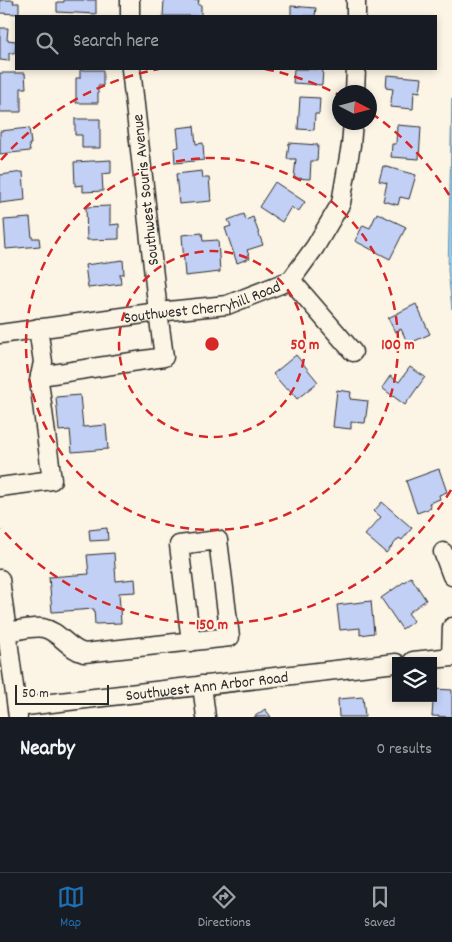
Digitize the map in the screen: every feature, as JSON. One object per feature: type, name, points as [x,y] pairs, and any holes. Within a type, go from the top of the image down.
[{"type":"street","points":[[130,0],[130,15]]},
{"type":"street","points":[[356,0],[356,15]]},
{"type":"street","name":"Southwest Souris Avenue","points":[[40,376],[164,357],[131,70]]},
{"type":"street","points":[[355,85],[356,70]]},
{"type":"street","name":"Southwest Cherryhill Road","points":[[0,334],[158,312],[227,305],[291,280],[315,247],[341,203],[352,130]]},
{"type":"street","points":[[291,280],[352,352]]},
{"type":"street","points":[[0,487],[52,480],[40,381],[42,362],[38,328]]},
{"type":"street","points":[[7,632],[42,628],[53,632],[77,651],[84,653],[191,642],[230,637],[218,540],[179,545],[191,642]]},
{"type":"street","points":[[443,552],[452,576]]},
{"type":"street","points":[[0,579],[17,712]]},
{"type":"street","points":[[437,658],[452,656],[452,627]]},
{"type":"street","name":"Southwest Ann Arbor Road","points":[[17,712],[202,685],[392,663]]},
{"type":"street","points":[[202,685],[206,717]]},
{"type":"water","points":[[452,98],[452,309],[448,271]]},
{"type":"building","points":[[0,0],[14,0],[13,3],[19,3],[19,14],[0,13]]},
{"type":"building","points":[[64,0],[96,0],[96,14],[57,12],[57,2],[64,2]]},
{"type":"building","points":[[164,0],[199,0],[198,5],[201,5],[201,15],[163,15]]},
{"type":"building","points":[[291,6],[316,8],[315,15],[291,15]]},
{"type":"building","points":[[0,28],[8,28],[7,40],[15,41],[15,53],[9,53],[9,61],[0,60]]},
{"type":"building","points":[[80,70],[103,70],[103,86],[98,86],[98,103],[76,103],[76,78],[80,78]]},
{"type":"building","points":[[294,70],[323,70],[322,85],[293,83]]},
{"type":"building","points":[[0,73],[25,73],[26,88],[21,88],[21,112],[0,112]]},
{"type":"building","points":[[387,75],[422,78],[420,92],[414,91],[413,109],[390,107],[393,89],[386,88]]},
{"type":"building","points":[[300,97],[320,98],[319,114],[315,114],[314,130],[298,129]]},
{"type":"building","points":[[75,119],[100,119],[100,148],[82,148],[82,135],[75,135]]},
{"type":"building","points":[[397,125],[421,127],[419,159],[391,157],[392,144],[396,144]]},
{"type":"building","points":[[194,126],[196,144],[203,143],[204,160],[175,163],[174,148],[179,147],[177,128]]},
{"type":"building","points":[[29,128],[30,151],[0,154],[0,131]]},
{"type":"building","points":[[289,143],[318,145],[317,161],[311,161],[310,179],[294,178],[296,159],[287,159]]},
{"type":"building","points":[[111,160],[111,173],[102,174],[103,191],[83,192],[83,185],[75,186],[74,162]]},
{"type":"building","points":[[383,166],[416,175],[409,199],[400,197],[398,205],[383,201],[387,183],[379,181]]},
{"type":"building","points":[[202,171],[203,178],[209,178],[211,201],[179,204],[176,174]]},
{"type":"building","points":[[23,172],[25,200],[0,203],[0,175]]},
{"type":"building","points":[[275,182],[305,202],[298,212],[291,207],[282,222],[259,207]]},
{"type":"building","points":[[110,206],[110,225],[119,224],[119,239],[87,240],[86,207]]},
{"type":"building","points":[[377,213],[406,227],[390,259],[355,241],[363,225],[370,228]]},
{"type":"building","points":[[244,214],[246,220],[253,217],[263,245],[247,250],[250,258],[237,263],[225,228],[231,226],[228,220]]},
{"type":"building","points":[[30,218],[32,238],[39,238],[40,246],[6,249],[4,220]]},
{"type":"building","points":[[202,233],[203,241],[218,240],[220,272],[185,276],[182,235]]},
{"type":"building","points":[[123,260],[124,274],[120,274],[121,284],[88,288],[85,265]]},
{"type":"building","points":[[416,304],[430,334],[408,344],[401,329],[395,332],[388,318]]},
{"type":"building","points":[[296,355],[318,382],[297,399],[273,374]]},
{"type":"building","points":[[410,367],[425,377],[405,405],[382,388],[390,376],[399,382]]},
{"type":"building","points":[[337,390],[351,392],[350,399],[368,401],[365,423],[351,422],[351,429],[333,427]]},
{"type":"building","points":[[80,395],[83,427],[106,425],[108,449],[72,452],[70,430],[59,431],[56,397]]},
{"type":"building","points":[[439,469],[447,492],[439,495],[440,499],[429,503],[431,508],[417,513],[406,481]]},
{"type":"building","points":[[382,502],[412,528],[402,540],[399,538],[386,553],[365,535],[381,517],[374,511]]},
{"type":"building","points":[[107,528],[108,540],[90,541],[89,530]]},
{"type":"building","points":[[114,553],[116,581],[135,579],[136,592],[119,593],[121,623],[95,624],[94,609],[52,612],[49,577],[89,574],[87,555]]},
{"type":"building","points":[[411,577],[426,600],[408,613],[414,621],[402,629],[381,598]]},
{"type":"building","points":[[371,601],[374,633],[360,635],[360,628],[340,630],[337,605]]},
{"type":"building","points":[[437,689],[452,690],[452,717],[432,716],[433,702],[437,702]]},
{"type":"building","points":[[363,697],[365,717],[339,717],[338,699]]},
{"type":"building","points":[[265,709],[271,717],[254,717]]}]
